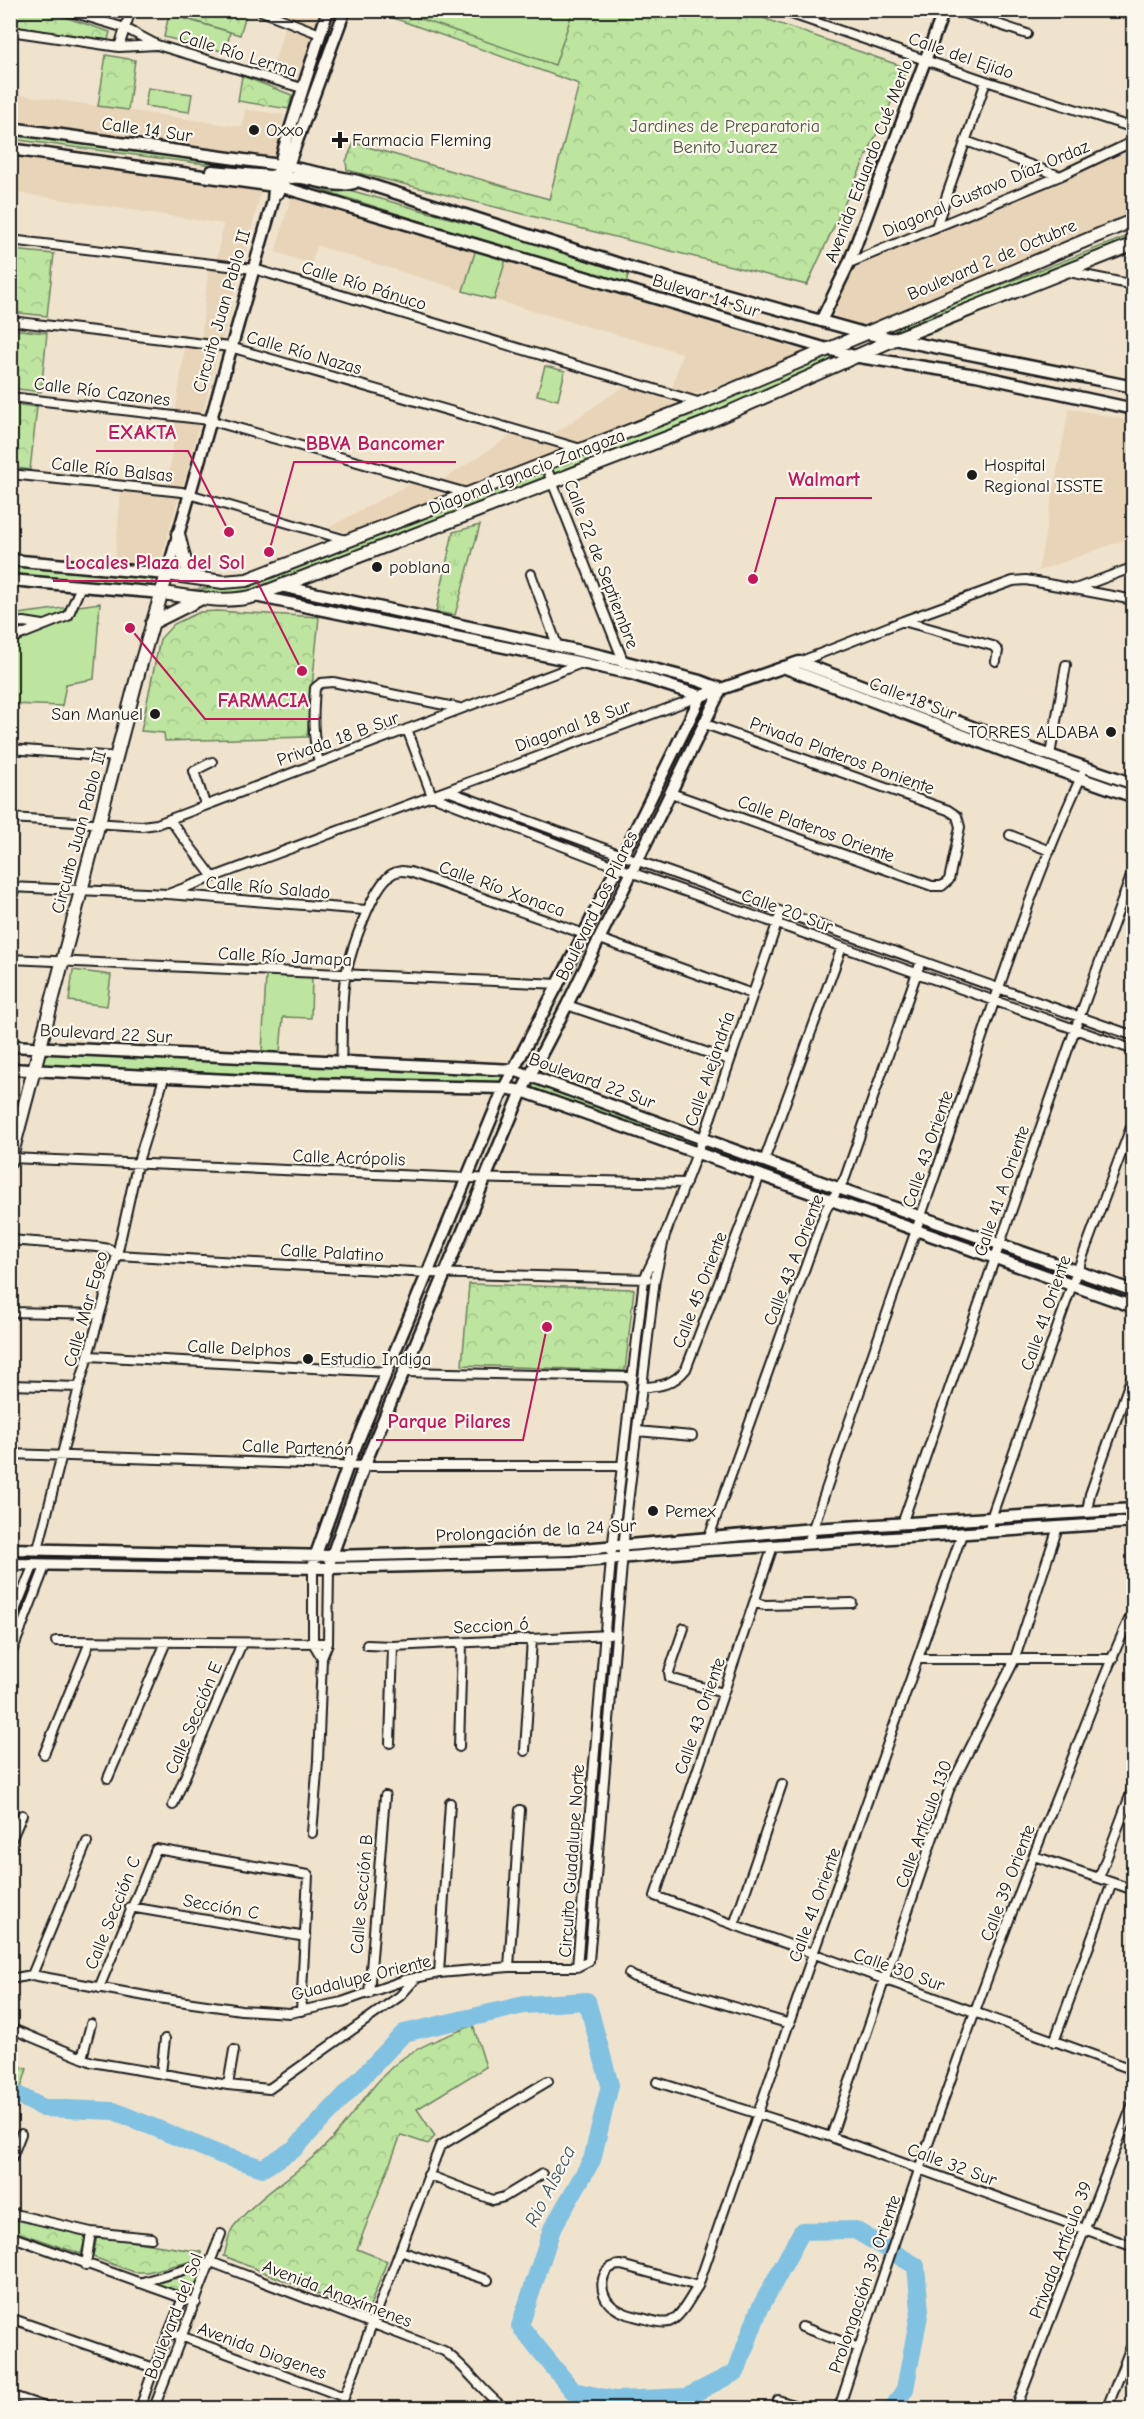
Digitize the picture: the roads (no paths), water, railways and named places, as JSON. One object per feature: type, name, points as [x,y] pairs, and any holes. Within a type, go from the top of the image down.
[{"type":"main road","name":"Boulevard 2 de Octubre","points":[[864,333],[1134,220]]},
{"type":"main road","name":"Boulevard 2 de Octubre","points":[[895,339],[1134,244]]},
{"type":"main road","name":"Diagonal Ignacio Zaragoza","points":[[167,574],[240,582],[545,464],[864,333]]},
{"type":"main road","name":"Diagonal Ignacio Zaragoza","points":[[162,593],[203,598],[241,599],[255,596],[703,424],[859,357],[895,339]]},
{"type":"main road","points":[[178,534],[186,565],[197,578]]},
{"type":"main road","name":"Circuito Juan Pablo II","points":[[11,1159],[152,622],[167,574]]},
{"type":"main road","points":[[152,622],[203,598]]},
{"type":"street","name":"Calle Río Lerma","points":[[65,10],[125,28],[157,45],[302,88]]},
{"type":"street","points":[[119,47],[131,10]]},
{"type":"street","points":[[259,10],[320,34]]},
{"type":"street","name":"Circuito Juan Pablo II","points":[[281,176],[302,88],[328,10]]},
{"type":"street","name":"Circuito Juan Pablo II","points":[[167,574],[273,201],[345,10]]},
{"type":"street","name":"Calle del Ejido","points":[[780,10],[986,81],[1134,128]]},
{"type":"street","name":"Avenida Eduardo Cué Merlo","points":[[821,321],[849,263],[944,10]]},
{"type":"street","points":[[956,10],[1027,34]]},
{"type":"street","points":[[10,31],[119,47],[157,45]]},
{"type":"street","points":[[936,227],[986,81]]},
{"type":"street","name":"Calle 14 Sur","points":[[10,128],[281,176]]},
{"type":"street","points":[[966,141],[1060,176]]},
{"type":"street","name":"Diagonal Gustavo Díaz Ordaz","points":[[849,263],[1060,176],[1134,141]]},
{"type":"street","points":[[10,149],[188,174],[281,176]]},
{"type":"street","name":"Bulevar 14 Sur","points":[[281,176],[358,181],[632,268],[864,333],[1134,387]]},
{"type":"street","name":"Bulevar 14 Sur","points":[[281,176],[827,349],[859,357],[976,375],[1134,409]]},
{"type":"street","name":"Calle Río Pánuco","points":[[10,240],[254,269],[700,402]]},
{"type":"street","points":[[1067,271],[1134,285]]},
{"type":"street","name":"Calle Río Nazas","points":[[10,321],[230,347],[582,449]]},
{"type":"street","name":"Calle Río Cazones","points":[[10,397],[209,420],[468,494]]},
{"type":"street","name":"Calle 22 de Septiembre","points":[[545,464],[623,661],[632,674]]},
{"type":"street","name":"Calle Río Balsas","points":[[10,474],[189,494],[348,541]]},
{"type":"street","points":[[10,560],[167,574]]},
{"type":"street","points":[[1074,590],[1134,567]]},
{"type":"street","points":[[531,574],[556,645]]},
{"type":"street","points":[[10,580],[162,593]]},
{"type":"street","name":"Diagonal 18 Sur","points":[[82,891],[168,894],[1013,581],[1026,580],[1134,600]]},
{"type":"street","points":[[10,639],[71,613],[81,586]]},
{"type":"street","points":[[281,586],[556,645],[700,681],[721,689]]},
{"type":"street","points":[[255,596],[632,674],[701,696]]},
{"type":"street","points":[[903,621],[993,646],[998,651],[996,661]]},
{"type":"street","points":[[10,623],[24,622],[43,625]]},
{"type":"street","name":"Calle 18 Sur","points":[[799,662],[1018,750],[1050,755],[1134,797]]},
{"type":"street","name":"Privada 18 B Sur","points":[[10,818],[142,826],[170,820],[205,804],[582,663]]},
{"type":"street","points":[[1050,755],[1066,665]]},
{"type":"street","name":"Calle 18 Sur","points":[[783,667],[1083,773],[1134,784]]},
{"type":"street","points":[[319,762],[313,724],[315,688],[321,683],[333,682],[461,708]]},
{"type":"street","name":"Boulevard Los Pilares","points":[[329,1568],[364,1466],[522,1091],[633,873],[721,689]]},
{"type":"street","name":"Boulevard Los Pilares","points":[[313,1568],[315,1555],[348,1465],[504,1088],[559,984],[701,696]]},
{"type":"street","name":"Privada Plateros Poniente","points":[[705,724],[948,810],[957,816],[960,827],[949,880]]},
{"type":"street","points":[[407,729],[432,796]]},
{"type":"street","points":[[10,749],[117,757]]},
{"type":"street","points":[[205,804],[194,771],[212,762]]},
{"type":"street","name":"Calle 43 Oriente","points":[[808,1543],[854,1404],[995,1001],[1050,851],[1083,773]]},
{"type":"street","name":"Calle 20 Sur","points":[[448,791],[638,861],[1134,1036]]},
{"type":"street","name":"Calle Plateros Oriente","points":[[671,793],[932,886],[942,886],[949,880]]},
{"type":"street","name":"Calle 20 Sur","points":[[432,796],[633,873],[1134,1050]]},
{"type":"street","points":[[170,820],[213,877]]},
{"type":"street","points":[[1010,835],[1050,851]]},
{"type":"street","name":"Calle 41 A Oriente","points":[[902,1524],[1074,1029],[1134,868]]},
{"type":"street","name":"Calle Río Xonaca","points":[[366,910],[386,878],[396,872],[410,872],[584,934]]},
{"type":"street","points":[[10,887],[82,891]]},
{"type":"street","name":"Calle Río Salado","points":[[168,894],[366,910]]},
{"type":"street","points":[[341,1062],[345,975],[366,910]]},
{"type":"street","name":"Calle Alejandría","points":[[618,1545],[620,1466],[644,1279],[665,1235],[703,1138],[781,912]]},
{"type":"street","points":[[600,939],[752,994]]},
{"type":"street","points":[[764,1161],[842,947]]},
{"type":"street","name":"Calle Río Jamapa","points":[[10,959],[559,984]]},
{"type":"street","name":"Calle 43 A Oriente","points":[[709,1537],[830,1200],[845,1178],[921,961]]},
{"type":"street","points":[[567,1005],[729,1060]]},
{"type":"street","name":"Boulevard 22 Sur","points":[[10,1046],[514,1070],[838,1188],[1134,1291]]},
{"type":"street","name":"Boulevard 22 Sur","points":[[10,1069],[164,1078],[504,1088],[522,1091],[1134,1307]]},
{"type":"street","name":"Calle Mar Egeo","points":[[38,1549],[79,1387],[117,1256],[137,1165],[164,1078]]},
{"type":"street","name":"Calle 41 Oriente","points":[[989,1532],[991,1518],[1072,1285],[1134,1119]]},
{"type":"street","name":"Calle Acrópolis","points":[[11,1159],[467,1178],[686,1183]]},
{"type":"street","name":"Calle 45 Oriente","points":[[642,1387],[670,1383],[679,1378],[686,1369],[760,1175]]},
{"type":"street","name":"Calle Alejandría","points":[[618,1545],[637,1431],[655,1279],[665,1235]]},
{"type":"street","name":"Calle Palatino","points":[[10,1240],[97,1247],[109,1249],[117,1256],[429,1273],[655,1279]]},
{"type":"street","points":[[10,1312],[99,1314]]},
{"type":"street","name":"Calle Delphos","points":[[89,1356],[388,1372]]},
{"type":"street","points":[[1087,1512],[1090,1494],[1134,1370]]},
{"type":"street","points":[[404,1372],[631,1377]]},
{"type":"street","points":[[10,1384],[79,1387]]},
{"type":"street","points":[[637,1431],[692,1436]]},
{"type":"street","name":"Calle Partenón","points":[[10,1454],[364,1466],[620,1466]]},
{"type":"street","name":"Prolongación de la 24 Sur","points":[[10,1549],[332,1556],[571,1550],[813,1529],[1134,1509]]},
{"type":"street","name":"Prolongación de la 24 Sur","points":[[10,1564],[329,1568],[573,1562],[808,1543],[1134,1522]]},
{"type":"street","name":"Calle Artículo 130","points":[[831,2137],[949,1790],[1014,1661],[1058,1527]]},
{"type":"street","name":"Calle 41 Oriente","points":[[698,2286],[639,2269],[614,2265],[608,2269],[601,2285],[609,2304],[622,2312],[661,2323],[669,2322],[677,2316],[698,2286],[962,1534]]},
{"type":"street","name":"Circuito Guadalupe Norte","points":[[577,1967],[589,1961],[591,1954],[615,1635],[618,1545]]},
{"type":"street","name":"Calle 43 Oriente","points":[[655,1896],[773,1546]]},
{"type":"street","name":"Circuito Guadalupe Norte","points":[[577,1967],[604,1635],[617,1558]]},
{"type":"street","points":[[10,1623],[40,1564]]},
{"type":"street","points":[[10,1657],[40,1564]]},
{"type":"street","points":[[313,1568],[313,1643],[322,1658]]},
{"type":"street","points":[[312,1833],[318,1761],[322,1658],[328,1643],[329,1568]]},
{"type":"street","points":[[754,1603],[765,1605],[852,1602]]},
{"type":"street","name":"Calle 39 Oriente","points":[[919,2170],[974,2013],[1034,1856],[1134,1610]]},
{"type":"street","points":[[684,1628],[669,1672],[670,1678],[723,1693]]},
{"type":"street","name":"Seccion ó","points":[[368,1646],[615,1635]]},
{"type":"street","points":[[525,1751],[532,1639]]},
{"type":"street","name":"Calle Sección E","points":[[56,1641],[328,1643]]},
{"type":"street","points":[[44,1754],[90,1642]]},
{"type":"street","points":[[108,1778],[166,1642]]},
{"type":"street","name":"Calle Sección E","points":[[173,1804],[242,1643]]},
{"type":"street","points":[[459,1748],[462,1643]]},
{"type":"street","points":[[390,1743],[393,1646]]},
{"type":"street","points":[[919,1659],[1014,1661],[1113,1659]]},
{"type":"street","points":[[734,1925],[782,1784]]},
{"type":"street","points":[[1099,1878],[1134,1785]]},
{"type":"street","name":"Calle Sección B","points":[[369,1994],[385,1796]]},
{"type":"street","points":[[591,1798],[603,1799]]},
{"type":"street","points":[[439,1973],[450,1803]]},
{"type":"street","points":[[509,1967],[520,1810]]},
{"type":"street","points":[[10,1843],[22,1815]]},
{"type":"street","points":[[32,1975],[87,1842]]},
{"type":"street","name":"Calle Sección C","points":[[99,1988],[130,1907],[156,1849],[308,1875],[306,1937]]},
{"type":"street","points":[[1034,1856],[1134,1890]]},
{"type":"street","points":[[1054,2042],[1112,1883]]},
{"type":"street","name":"Calle 30 Sur","points":[[655,1896],[1134,2070]]},
{"type":"street","name":"Sección C","points":[[130,1907],[306,1937]]},
{"type":"street","points":[[301,2011],[306,1937]]},
{"type":"street","name":"Guadalupe Oriente","points":[[10,1979],[32,1975],[99,1988],[241,2010],[277,2013],[301,2011],[342,2002],[417,1977],[439,1973],[509,1967],[577,1967]]},
{"type":"street","points":[[629,1974],[790,2024]]},
{"type":"street","points":[[10,2028],[82,2058],[228,2085],[262,2089],[276,2086],[400,1996],[417,1977]]},
{"type":"street","points":[[82,2058],[91,2024]]},
{"type":"street","points":[[161,2073],[165,2039]]},
{"type":"street","points":[[228,2085],[234,2050]]},
{"type":"street","points":[[340,2409],[440,2146],[548,2081]]},
{"type":"street","name":"Calle 32 Sur","points":[[657,2082],[831,2137],[1134,2247]]},
{"type":"street","name":"Privada Artículo 39","points":[[1016,2409],[1134,2101]]},
{"type":"street","points":[[10,2162],[21,2134]]},
{"type":"street","name":"Prolongación 39 Oriente","points":[[839,2409],[919,2170]]},
{"type":"street","points":[[428,2175],[493,2200],[504,2197],[542,2174]]},
{"type":"street","points":[[10,2213],[91,2232],[151,2238]]},
{"type":"street","points":[[86,2265],[91,2232]]},
{"type":"street","name":"Boulevard del Sol","points":[[154,2409],[221,2234]]},
{"type":"street","points":[[10,2236],[196,2303]]},
{"type":"street","points":[[400,2251],[488,2280]]},
{"type":"street","points":[[139,2283],[211,2262]]},
{"type":"street","name":"Avenida Anaxímenes","points":[[211,2262],[444,2350],[454,2357],[504,2409]]},
{"type":"street","name":"Boulevard del Sol","points":[[140,2409],[183,2298]]},
{"type":"street","points":[[10,2318],[154,2368]]},
{"type":"street","points":[[802,2327],[859,2348]]},
{"type":"street","name":"Avenida Diogenes","points":[[170,2332],[344,2397]]},
{"type":"street","points":[[1107,2409],[1134,2339]]},
{"type":"street","points":[[10,2396],[48,2409]]},
{"type":"street","points":[[778,2400],[803,2409]]},
{"type":"waterway","name":"Rio Alseca","points":[[10,2091],[43,2108],[114,2111],[221,2155],[263,2168],[294,2149],[404,2033],[524,2005],[587,2001],[610,2085],[592,2160],[552,2229],[520,2326],[573,2391],[615,2400],[687,2397],[736,2372],[759,2310],[802,2231],[855,2230],[916,2266],[920,2310],[905,2389],[893,2408]]},
{"type":"place","name":"Oxxo","points":[[254,130]]},
{"type":"place","name":"Farmacia Fleming","points":[[340,140]]},
{"type":"place","name":"Hospital Regional ISSTE","points":[[972,475]]},
{"type":"place","name":"EXAKTA","points":[[229,532]]},
{"type":"place","name":"BBVA Bancomer","points":[[269,552]]},
{"type":"place","name":"poblana","points":[[377,567]]},
{"type":"place","name":"Walmart","points":[[753,579]]},
{"type":"place","name":"FARMACIA","points":[[130,628]]},
{"type":"place","name":"Locales Plaza del Sol","points":[[302,671]]},
{"type":"place","name":"San Manuel","points":[[155,714]]},
{"type":"place","name":"TORRES ALDABA","points":[[1111,732]]},
{"type":"place","name":"Parque Pilares","points":[[547,1327]]},
{"type":"place","name":"Estudio Indiga","points":[[308,1359]]},
{"type":"place","name":"Pemex","points":[[653,1511]]},
{"type":"park label","name":"Jardines de Preparatoria Benito Juarez","points":[[725,136]]}]
